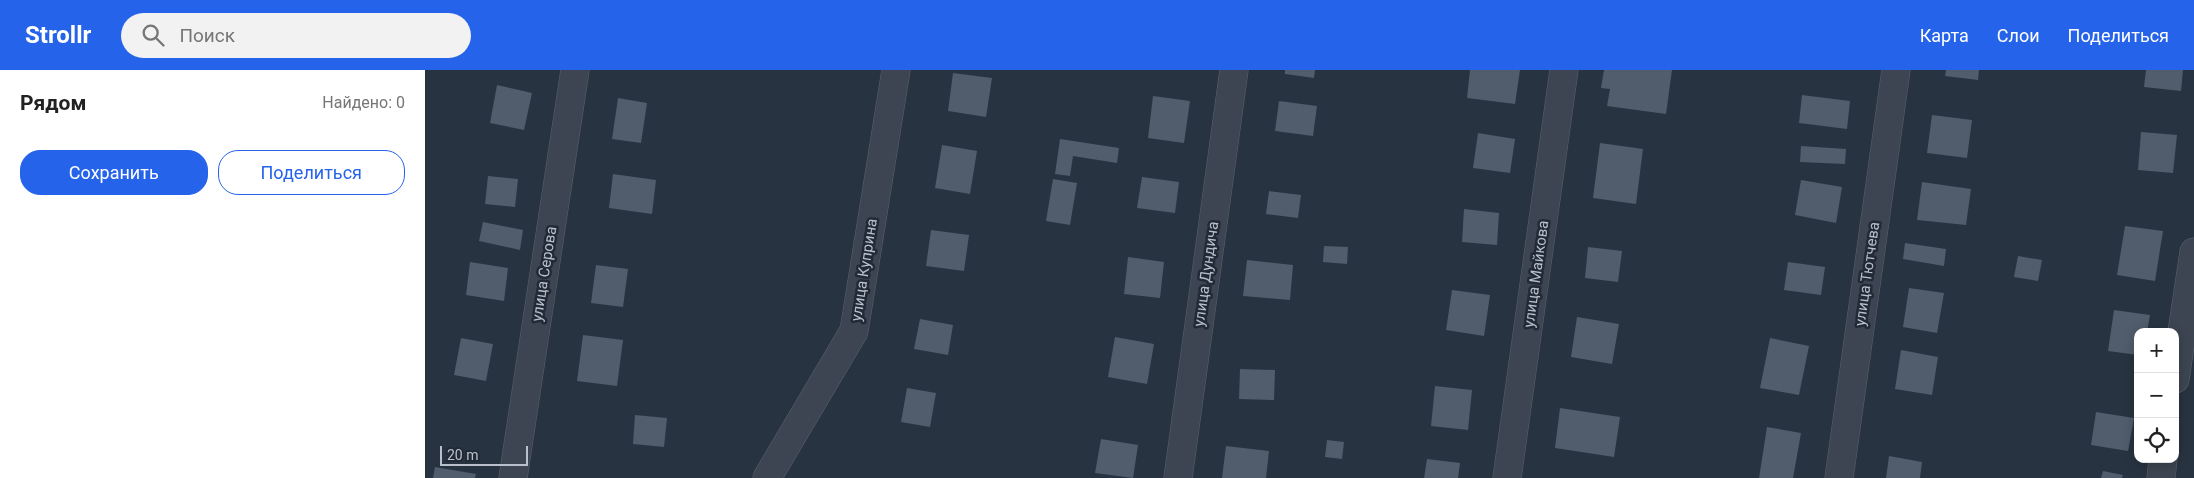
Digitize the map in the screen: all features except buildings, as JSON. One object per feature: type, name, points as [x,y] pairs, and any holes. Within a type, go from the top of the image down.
[{"type":"street","name":"улица Серова","points":[[513,478],[575,70]]},
{"type":"street","name":"улица Куприна","points":[[767,478],[854,331],[896,70]]},
{"type":"street","name":"улица Дундича","points":[[1178,478],[1234,70]]},
{"type":"street","name":"улица Майкова","points":[[1507,478],[1564,70]]},
{"type":"street","name":"улица Тютчева","points":[[1839,478],[1896,70]]},
{"type":"street","points":[[2176,373],[2194,252]]},
{"type":"street","points":[[2161,478],[2163,463]]}]
